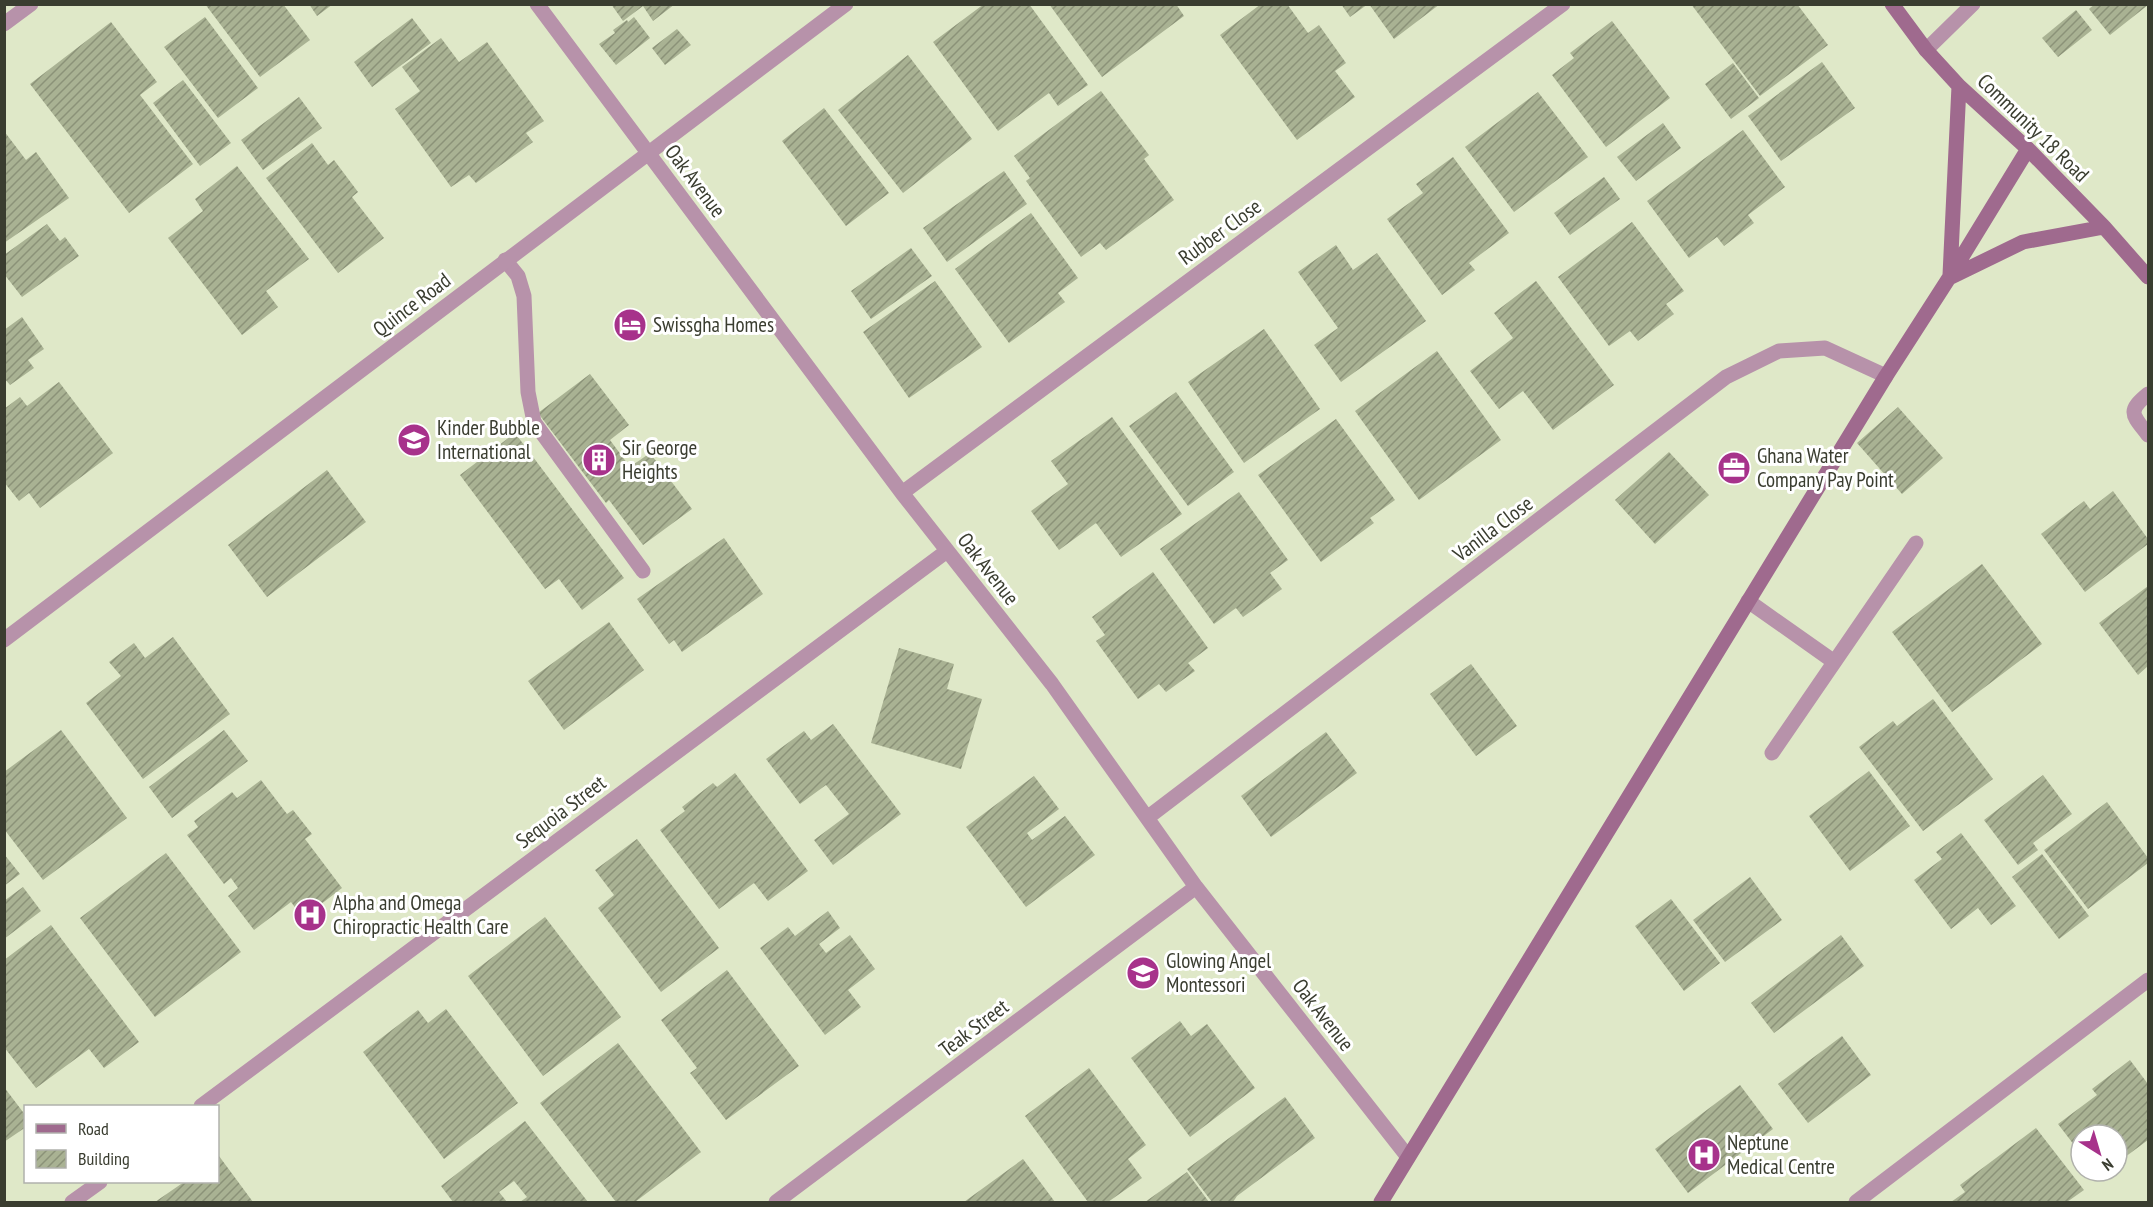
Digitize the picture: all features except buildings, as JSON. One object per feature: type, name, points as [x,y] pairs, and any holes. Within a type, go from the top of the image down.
[{"type":"street","points":[[4,24],[32,4]]},
{"type":"street","name":"Oak Avenue","points":[[537,4],[902,493],[1052,684],[1196,887],[1408,1157]]},
{"type":"street","name":"Quince Road","points":[[4,640],[846,4]]},
{"type":"street","name":"Rubber Close","points":[[902,493],[1563,4]]},
{"type":"street","name":"Community 18 Road","points":[[1892,4],[1926,50],[1959,86],[2028,149],[2148,277]]},
{"type":"street","points":[[1926,50],[1973,4]]},
{"type":"street","points":[[1949,278],[1959,86]]},
{"type":"street","points":[[1381,1203],[1886,376],[2028,149]]},
{"type":"street","points":[[1949,278],[2023,242],[2104,228]]},
{"type":"street","points":[[505,260],[518,276],[524,296],[528,392],[534,422],[643,571]]},
{"type":"street","name":"Vanilla Close","points":[[1148,818],[1726,377],[1779,351],[1825,348],[1886,376]]},
{"type":"street","points":[[2148,394],[2136,404],[2134,412],[2137,421],[2148,435]]},
{"type":"street","points":[[1772,753],[1916,543]]},
{"type":"street","name":"Sequoia Street","points":[[204,1105],[947,550]]},
{"type":"street","points":[[1749,601],[1833,661]]},
{"type":"street","name":"Teak Street","points":[[776,1203],[1196,887]]},
{"type":"street","points":[[1856,1203],[2148,980]]},
{"type":"street","points":[[72,1203],[99,1183]]},
{"type":"place","name":"Swissgha Homes","points":[[630,325]]},
{"type":"place","name":"Kinder Bubble International","points":[[414,440]]},
{"type":"place","name":"Sir George Heights","points":[[599,460]]},
{"type":"place","name":"Ghana Water Company Pay Point","points":[[1734,468]]},
{"type":"place","name":"Alpha and Omega Chiropractic Health Care","points":[[310,915]]},
{"type":"place","name":"Glowing Angel Montessori","points":[[1143,973]]},
{"type":"place","name":"Neptune Medical Centre","points":[[1704,1155]]}]
